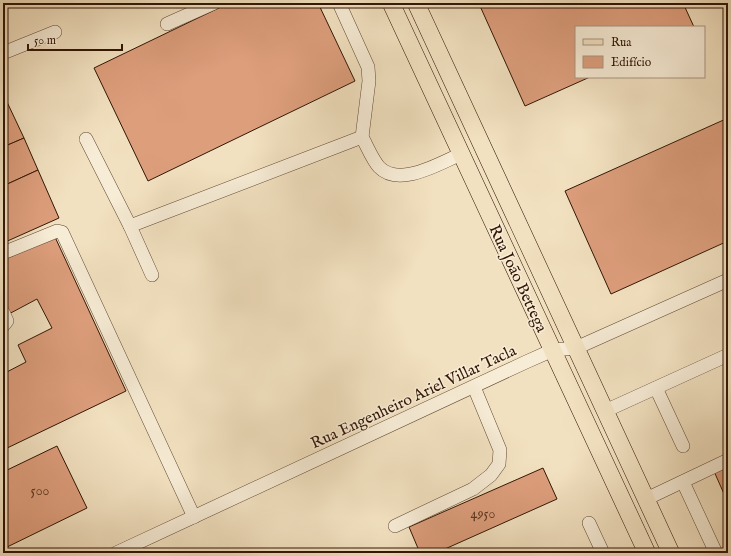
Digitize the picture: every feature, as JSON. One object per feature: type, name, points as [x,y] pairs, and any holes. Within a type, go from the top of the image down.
[{"type":"main road","name":"Rua João Bettega","points":[[391,3],[647,553]]},
{"type":"main road","name":"Rua João Bettega","points":[[416,3],[671,553]]},
{"type":"street","points":[[167,24],[214,3]]},
{"type":"street","points":[[339,3],[368,67],[369,81],[362,137],[380,167],[391,173],[404,176],[461,154]]},
{"type":"street","points":[[3,53],[55,32]]},
{"type":"street","points":[[130,226],[362,137]]},
{"type":"street","points":[[86,139],[130,226],[152,275]]},
{"type":"street","points":[[3,253],[57,231],[62,232],[194,517]]},
{"type":"street","name":"Rua Engenheiro Ariel Villar Tacla","points":[[125,551],[194,517],[552,350],[576,348],[728,280]]},
{"type":"street","points":[[3,312],[7,321],[3,326]]},
{"type":"street","points":[[605,411],[728,355]]},
{"type":"street","points":[[395,526],[473,489],[491,474],[499,464],[500,450],[474,387]]},
{"type":"street","points":[[656,388],[683,446]]},
{"type":"street","points":[[646,499],[728,460]]},
{"type":"street","points":[[683,482],[716,553]]},
{"type":"street","points":[[589,523],[603,553]]},
{"type":"building","points":[[229,3],[318,3],[355,81],[148,181],[94,68]]},
{"type":"building","points":[[488,3],[683,3],[694,26],[575,26],[575,78],[588,78],[525,106],[480,6]]},
{"type":"building","points":[[7,102],[24,138],[3,147],[3,104]]},
{"type":"building","points":[[728,118],[728,241],[611,294],[565,191]]},
{"type":"building","points":[[24,138],[38,170],[3,186],[3,147]]},
{"type":"building","points":[[38,170],[59,218],[3,243],[3,186]]},
{"type":"building","points":[[55,237],[126,391],[3,450],[3,374],[26,362],[18,345],[52,328],[37,299],[7,315],[3,306],[3,260]]},
{"type":"building","points":[[57,446],[87,508],[3,549],[3,472]]},
{"type":"building","points":[[728,462],[728,503],[713,469]]},
{"type":"building","points":[[543,468],[557,499],[436,553],[420,553],[409,527]]}]
